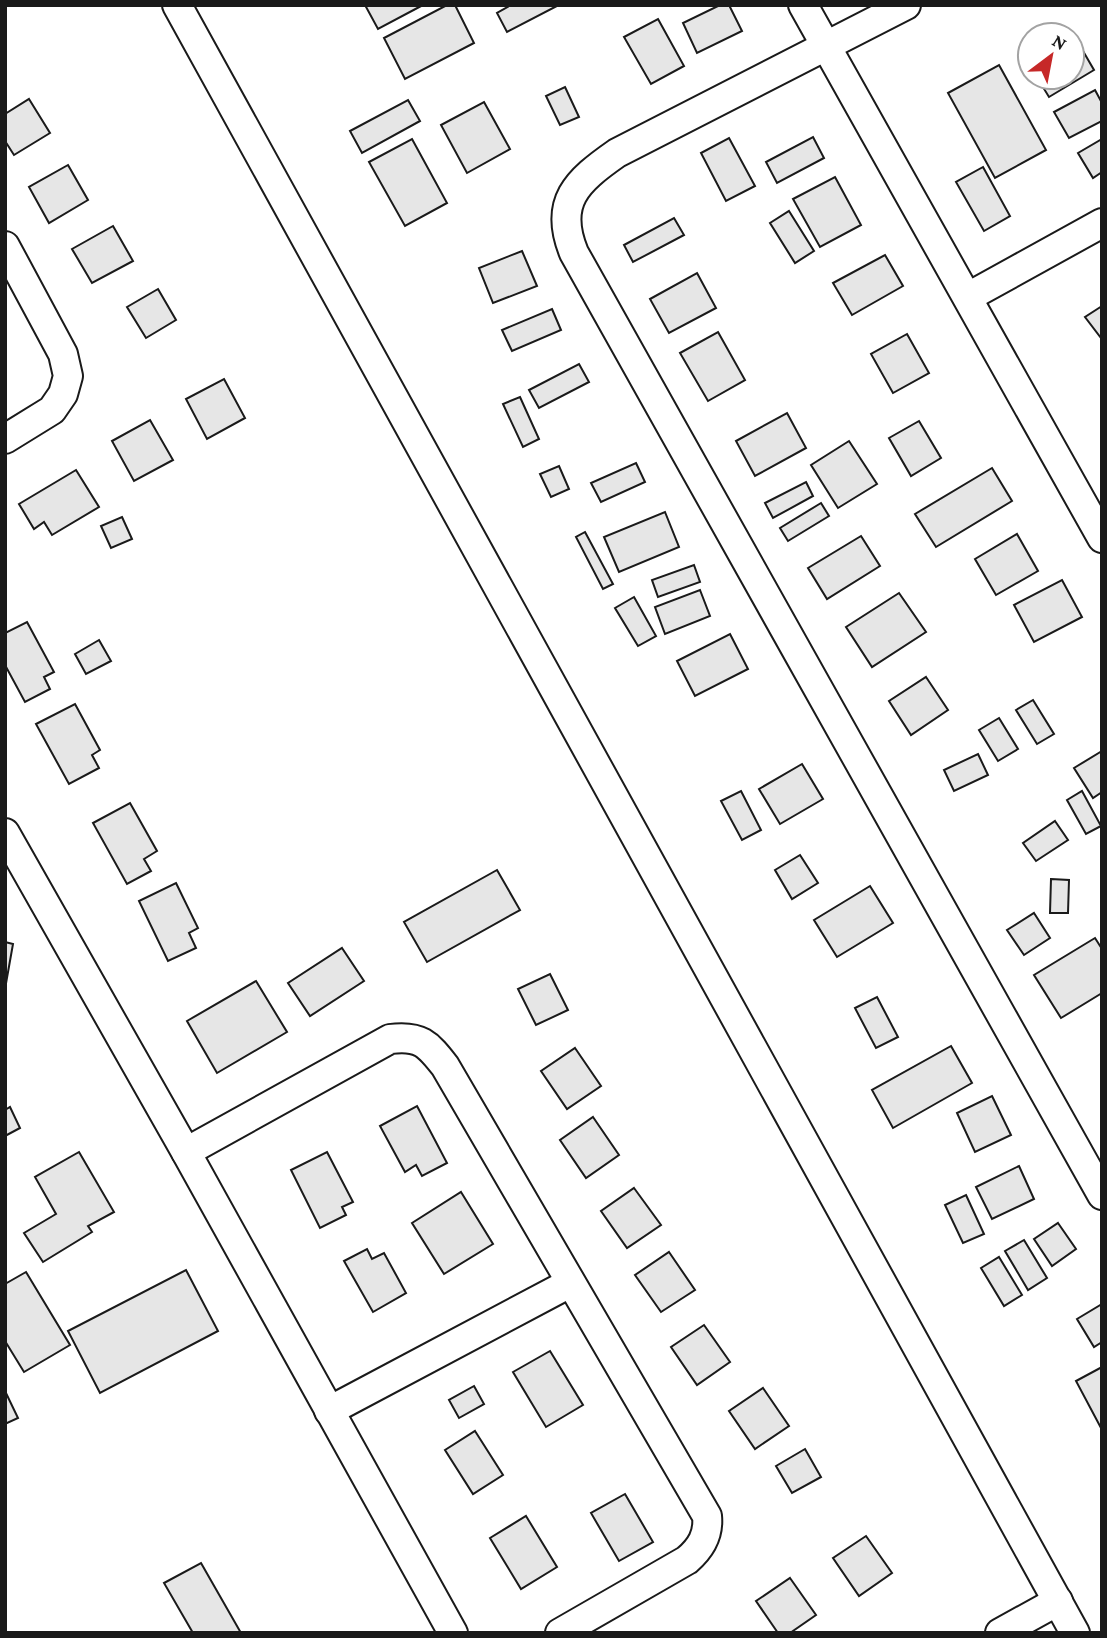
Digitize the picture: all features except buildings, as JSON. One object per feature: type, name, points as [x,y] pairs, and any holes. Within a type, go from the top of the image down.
[{"type":"street","points":[[177,5],[1075,1633]]},
{"type":"street","points":[[803,5],[1102,538]]},
{"type":"street","points":[[906,5],[617,153],[583,180],[571,197],[565,223],[568,240],[587,278],[1102,1195]]},
{"type":"street","points":[[968,298],[1102,223]]},
{"type":"street","points":[[5,246],[63,354],[68,376],[63,394],[52,410],[5,439]]},
{"type":"street","points":[[7,842],[186,1152],[453,1633]]},
{"type":"street","points":[[186,1152],[380,1043],[400,1037],[415,1038],[424,1042],[445,1066],[703,1509],[708,1525],[702,1545],[687,1560],[561,1633]]},
{"type":"street","points":[[329,1411],[569,1283]]},
{"type":"street","points":[[1000,1633],[1058,1601]]}]
